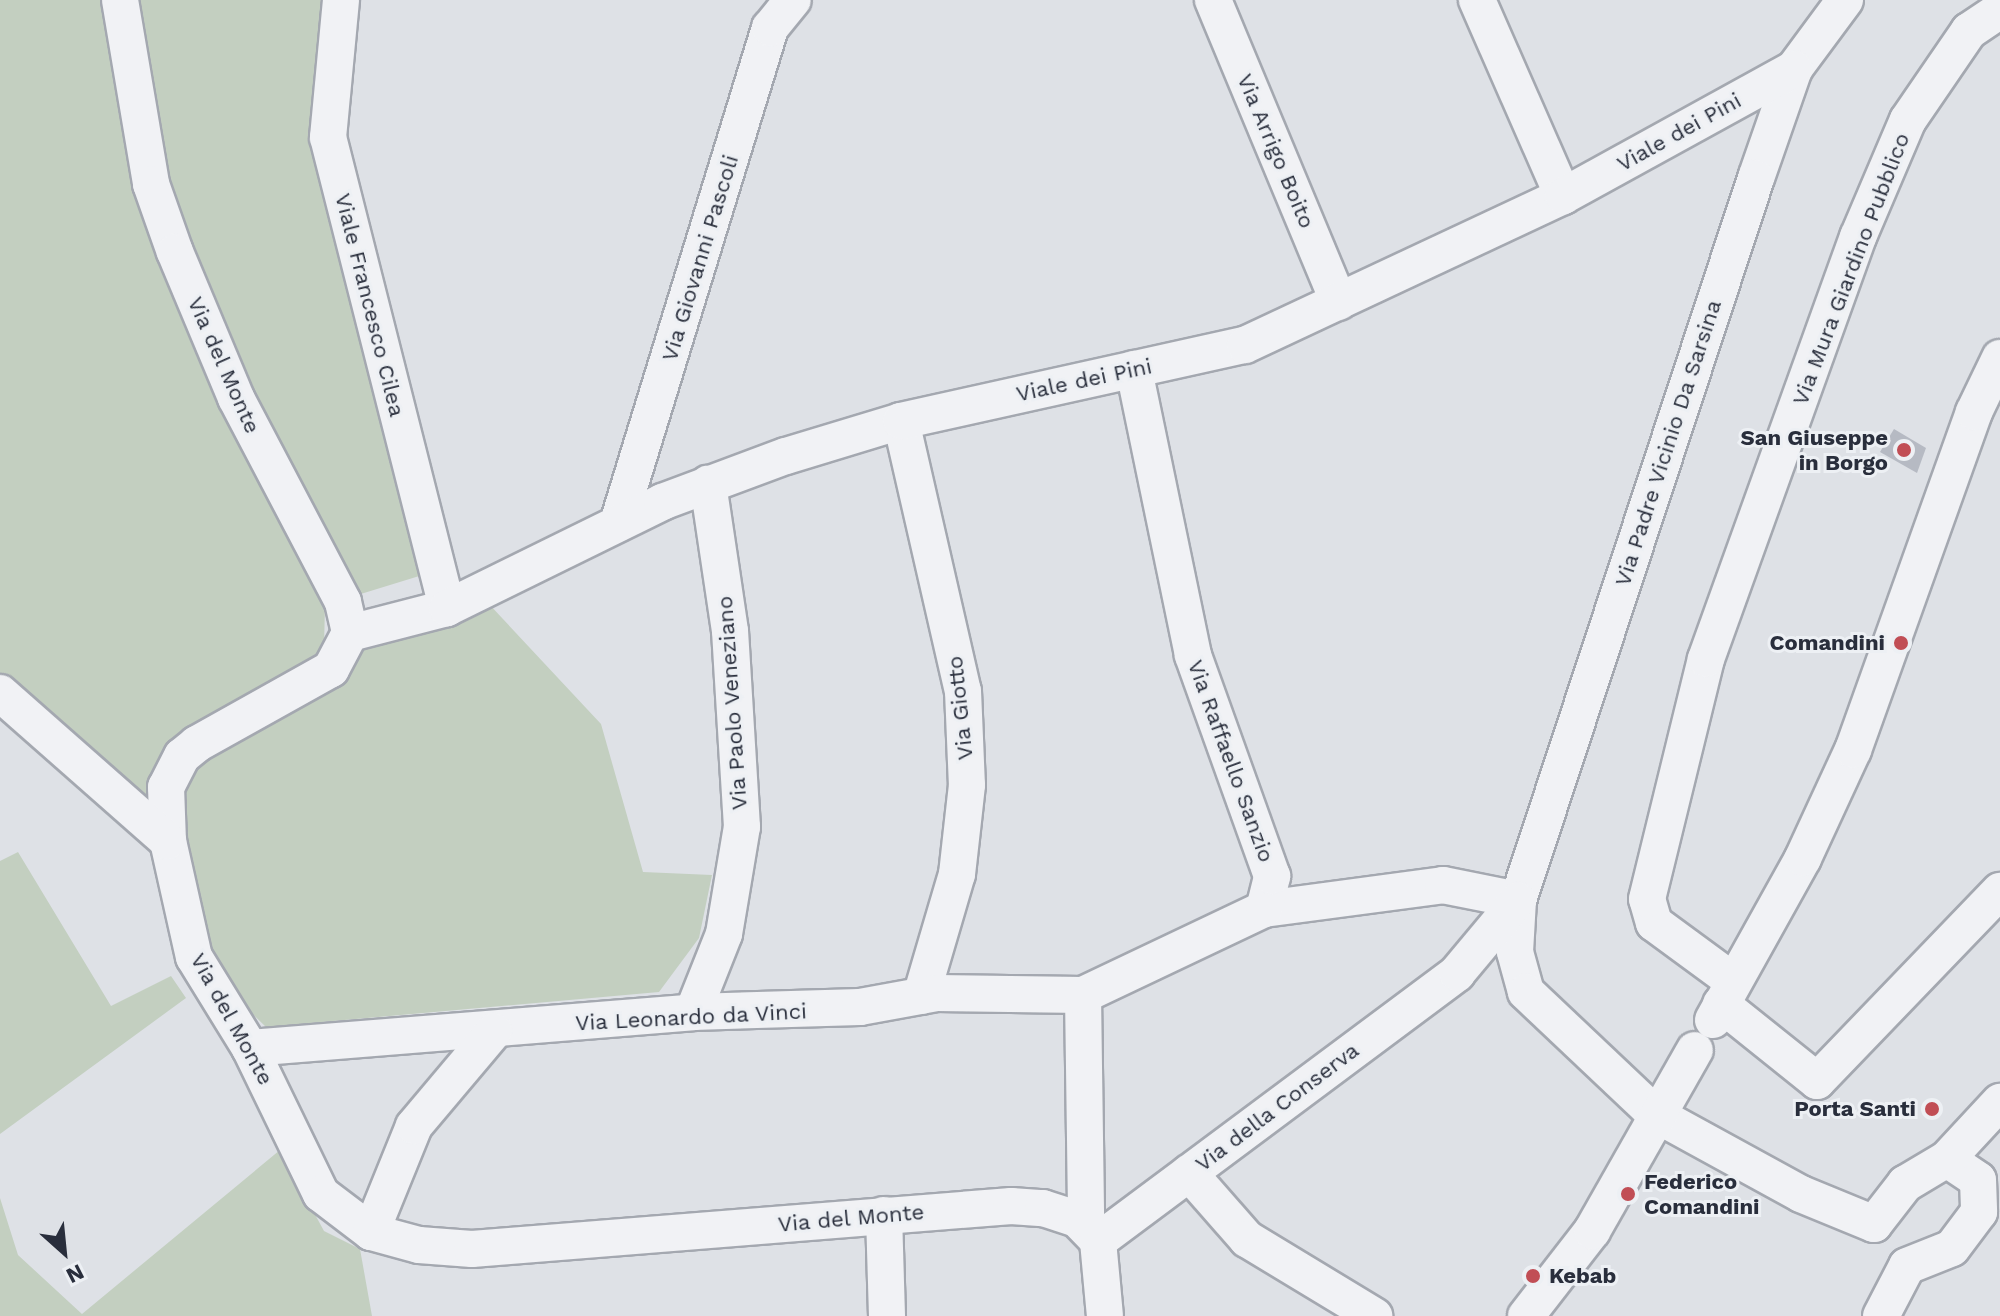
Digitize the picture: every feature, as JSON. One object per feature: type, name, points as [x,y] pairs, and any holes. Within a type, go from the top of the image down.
[{"type":"street","name":"Via del Monte","points":[[120,0],[151,184],[175,252],[236,398],[343,602],[350,633],[331,669],[182,756],[166,787],[168,841],[194,957],[250,1048],[321,1194],[371,1232],[419,1245],[472,1249],[1011,1206],[1067,1214],[1092,1233]]},
{"type":"street","name":"Viale Francesco Cilea","points":[[341,0],[328,137],[447,608]]},
{"type":"street","name":"Via Giovanni Pascoli","points":[[618,523],[770,28],[793,0]]},
{"type":"street","name":"Via Arrigo Boito","points":[[1213,0],[1339,302]]},
{"type":"street","points":[[1477,0],[1563,196]]},
{"type":"street","name":"Via Padre Vicinio Da Sarsina","points":[[1526,992],[1515,952],[1518,900],[1794,69],[1845,0]]},
{"type":"street","name":"Via Mura Giardino Pubblico","points":[[2000,10],[1969,31],[1908,120],[1858,237],[1706,659],[1647,899],[1654,923],[1715,1014],[1817,1081],[2000,891]]},
{"type":"street","name":"Viale dei Pini","points":[[350,633],[447,608],[618,523],[708,484],[901,421],[1245,345],[1563,196],[1794,69]]},
{"type":"street","points":[[1526,1316],[1592,1231],[1655,1114],[1803,858],[1853,750],[1974,412],[2000,358]]},
{"type":"street","name":"Via Raffaello Sanzio","points":[[1134,369],[1193,655],[1272,876],[1264,909]]},
{"type":"street","name":"Via Giotto","points":[[901,421],[963,691],[967,785],[957,874],[921,996]]},
{"type":"street","name":"Via Paolo Veneziano","points":[[693,1012],[724,934],[742,827],[730,631],[708,484]]},
{"type":"street","points":[[0,693],[168,841]]},
{"type":"street","points":[[1105,1316],[1092,1233],[1083,995],[1264,909],[1443,885],[1518,900]]},
{"type":"street","name":"Via Padre Vicinio Da Sarsina","points":[[1457,973],[1518,900]]},
{"type":"street","points":[[1457,973],[1486,969],[1526,992],[1655,1114],[1801,1194],[1874,1224],[1886,1254],[1907,1266]]},
{"type":"street","name":"Via della Conserva","points":[[1092,1233],[1189,1173],[1457,973]]},
{"type":"street","name":"Via Leonardo da Vinci","points":[[250,1048],[494,1031],[693,1012],[860,1007],[921,996],[1083,995]]},
{"type":"street","points":[[371,1232],[414,1126],[494,1031]]},
{"type":"street","points":[[1874,1224],[1905,1184],[1947,1159],[2000,1102]]},
{"type":"street","points":[[1907,1266],[1952,1248],[1990,1213],[1978,1180],[1947,1159]]},
{"type":"street","points":[[1189,1173],[1247,1239],[1374,1316]]},
{"type":"street","points":[[884,1215],[887,1316]]},
{"type":"street","points":[[1881,1316],[1902,1286],[1907,1266]]},
{"type":"green space","points":[[0,0],[329,0],[321,21],[320,140],[429,573],[325,605],[324,648],[488,603],[601,724],[643,872],[712,875],[699,938],[659,992],[266,1027],[232,994],[214,956],[192,883],[185,819],[155,816],[0,681]]},
{"type":"green space","points":[[18,852],[111,1006],[171,976],[186,998],[0,1134],[0,861]]},
{"type":"green space","points":[[280,1150],[324,1231],[360,1249],[372,1316],[0,1316],[0,1198],[18,1255],[82,1314]]},
{"type":"building","name":"San Giuseppe in Borgo","points":[[1894,429],[1926,448],[1917,473],[1880,452]]},
{"type":"place","name":"San Giuseppe in Borgo","points":[[1904,450]]},
{"type":"place","name":"Comandini","points":[[1901,643]]},
{"type":"place","name":"Porta Santi","points":[[1932,1109]]},
{"type":"place","name":"Federico Comandini","points":[[1628,1194]]},
{"type":"place","name":"Kebab","points":[[1533,1276]]}]
